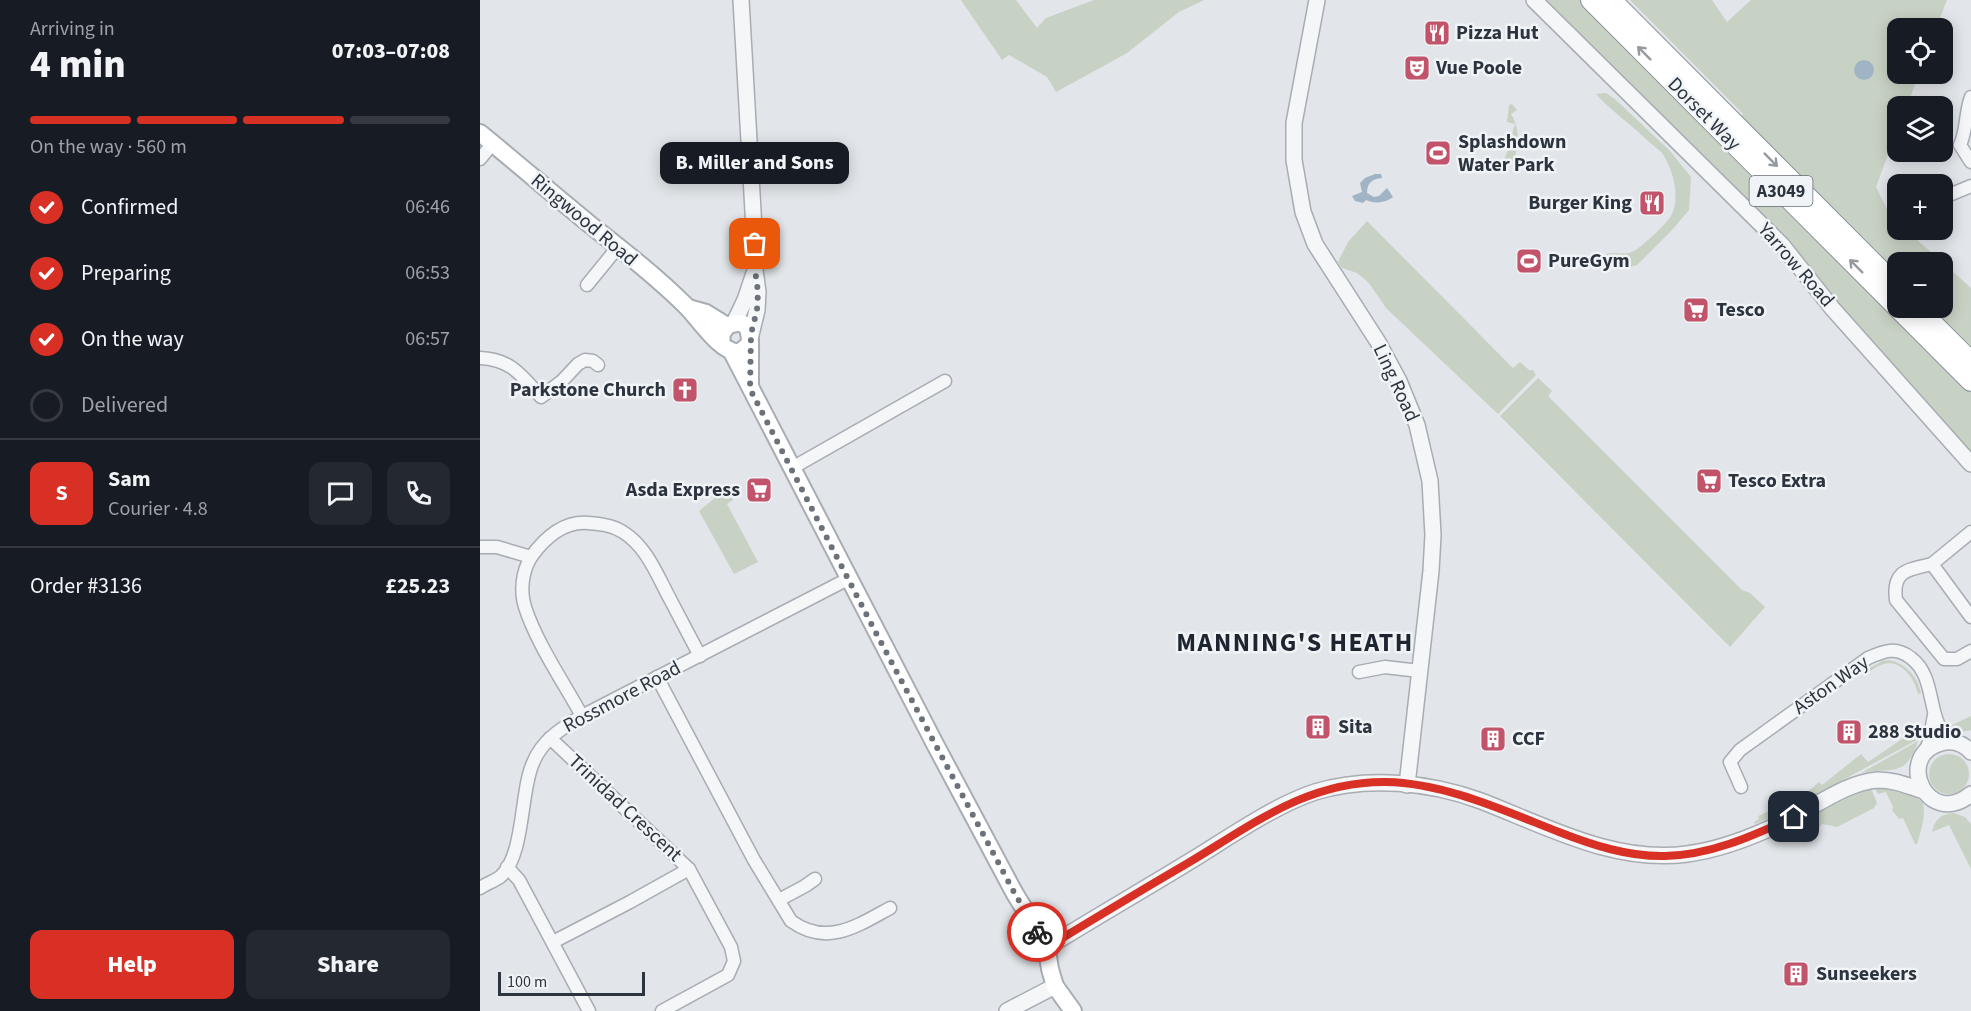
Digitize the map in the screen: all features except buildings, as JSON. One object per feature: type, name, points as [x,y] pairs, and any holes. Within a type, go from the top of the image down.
[{"type":"highway","name":"Dorset Way","points":[[1590,0],[1971,381]]},
{"type":"highway","name":"Dorset Way","points":[[1611,0],[1887,277]]},
{"type":"highway","points":[[1927,318],[1971,362]]},
{"type":"main road","name":"Ringwood Road","points":[[486,138],[688,308],[703,328],[726,348],[792,468],[1015,894],[1046,944],[1055,986],[1073,1011]]},
{"type":"main road","name":"Ringwood Road","points":[[688,308],[730,324]]},
{"type":"main road","points":[[730,324],[746,327],[750,339],[744,351],[726,348],[722,333],[730,324]]},
{"type":"main road","name":"Ringwood Road","points":[[750,339],[750,389]]},
{"type":"street","points":[[741,0],[758,292],[757,310],[750,339]]},
{"type":"street","name":"Ling Road","points":[[1317,0],[1294,123],[1293,160],[1303,212],[1315,244],[1390,362],[1408,400],[1417,425],[1430,481],[1433,535],[1407,785]]},
{"type":"street","name":"Yarrow Road","points":[[1534,0],[1782,245],[1832,308],[1971,464]]},
{"type":"street","points":[[1971,97],[1966,110],[1965,136],[1960,145],[1971,162]]},
{"type":"street","points":[[480,159],[486,138]]},
{"type":"street","points":[[1953,193],[1971,186]]},
{"type":"street","points":[[587,285],[618,247]]},
{"type":"street","points":[[730,324],[745,300],[755,270]]},
{"type":"street","points":[[480,358],[499,360],[512,366],[541,397],[562,381],[578,364],[585,360],[593,361],[597,365]]},
{"type":"street","points":[[792,468],[945,381]]},
{"type":"street","points":[[582,716],[537,634],[524,606],[522,592],[524,574],[531,557],[548,537],[571,525],[582,523],[610,526],[621,531],[641,547],[700,656]]},
{"type":"street","points":[[1971,532],[1932,564],[1905,571],[1896,579],[1894,589],[1896,600],[1944,659],[1957,659],[1971,651]]},
{"type":"street","points":[[480,547],[497,547],[531,557]]},
{"type":"street","points":[[1932,564],[1971,617]]},
{"type":"street","name":"Rossmore Road","points":[[507,867],[515,849],[530,771],[536,756],[550,738],[582,716],[849,579]]},
{"type":"street","name":"Aston Way","points":[[1742,787],[1730,762],[1740,750],[1868,658],[1893,650],[1904,653],[1917,662],[1926,676],[1938,726],[1945,737],[1965,745]]},
{"type":"street","points":[[1359,672],[1385,667],[1419,671]]},
{"type":"street","points":[[657,677],[754,860],[791,921],[798,926],[831,934],[852,929],[890,908]]},
{"type":"street","name":"Aston Way","points":[[1920,760],[1929,742],[1934,714]]},
{"type":"street","name":"Trinidad Crescent","points":[[550,738],[689,869],[731,947],[734,961],[728,975],[662,1011]]},
{"type":"street","points":[[1894,781],[1912,772],[1929,749],[1938,743],[1965,745]]},
{"type":"street","points":[[1920,760],[1918,776],[1924,791],[1930,797],[1944,803],[1958,802],[1971,794]]},
{"type":"street","points":[[1046,944],[1059,940],[1248,826],[1298,799],[1333,788],[1387,782],[1435,789],[1478,800],[1584,841],[1612,849],[1663,856],[1689,854],[1736,842],[1794,817],[1858,784],[1877,780],[1894,781],[1924,791]]},
{"type":"street","points":[[480,888],[501,876],[507,867],[519,880],[589,1011]]},
{"type":"street","points":[[553,942],[689,869]]},
{"type":"street","points":[[779,900],[814,879]]},
{"type":"street","points":[[1007,1011],[1055,986]]},
{"type":"green space","points":[[961,0],[1016,0],[1037,28],[1046,18],[1094,0],[1204,0],[1179,12],[1127,53],[1056,92],[1047,77],[1009,55],[1002,60]]},
{"type":"green space","points":[[1541,0],[1581,0],[1887,308],[1887,318],[1897,318],[1971,392],[1971,455],[1889,364],[1771,225]]},
{"type":"green space","points":[[1630,0],[1712,0],[1727,22],[1751,0],[1947,0],[1940,18],[1887,18],[1887,84],[1915,84],[1911,96],[1887,96],[1887,157],[1876,187],[1887,209],[1887,240],[1917,240],[1931,252],[1887,252],[1887,268],[1739,119],[1743,114]]},
{"type":"green space","points":[[1606,93],[1670,151],[1691,177],[1689,210],[1637,265],[1618,270],[1604,261],[1603,256],[1610,253],[1630,253],[1648,240],[1671,216],[1675,192],[1672,175],[1662,153],[1596,94]]},
{"type":"green space","points":[[1512,104],[1517,110],[1511,114],[1514,120],[1517,131],[1518,136],[1517,148],[1514,160],[1500,166],[1496,164],[1497,160],[1504,162],[1515,124],[1507,122],[1509,105]]},
{"type":"green space","points":[[1367,221],[1513,368],[1520,362],[1529,370],[1533,370],[1536,375],[1498,414],[1386,308],[1369,283],[1357,273],[1342,268],[1338,262],[1348,242]]},
{"type":"green space","points":[[1953,272],[1971,288],[1971,351],[1938,318],[1953,318]]},
{"type":"green space","points":[[1538,378],[1552,391],[1548,396],[1742,590],[1750,593],[1765,607],[1730,647],[1500,416]]},
{"type":"green space","points":[[726,489],[733,500],[727,504],[758,562],[734,574],[699,511]]},
{"type":"green space","points":[[1889,660],[1901,664],[1910,672],[1917,681],[1921,693],[1918,694],[1914,682],[1906,671],[1894,664],[1881,665],[1864,675],[1863,672],[1882,661]]},
{"type":"green space","points":[[1971,716],[1971,730],[1960,731],[1950,726]]},
{"type":"green space","points":[[1917,729],[1922,729],[1919,739],[1785,811],[1755,824],[1754,822],[1759,819],[1758,816],[1804,795],[1819,782],[1822,785],[1861,754],[1868,762]]},
{"type":"green space","points":[[1918,741],[1909,761],[1903,766],[1897,769],[1861,773]]},
{"type":"green space","points":[[1949,754],[1963,760],[1969,774],[1963,788],[1949,794],[1935,788],[1929,774],[1935,760]]},
{"type":"green space","points":[[1871,788],[1877,803],[1874,808],[1837,827],[1822,824],[1819,828],[1813,818],[1804,823],[1803,827],[1801,822]]},
{"type":"green space","points":[[1875,788],[1900,791],[1912,795],[1923,803],[1923,818],[1917,844],[1903,818],[1899,819],[1892,810],[1893,807],[1886,792],[1878,794]]},
{"type":"green space","points":[[1954,813],[1965,817],[1971,824],[1971,869],[1949,825],[1932,832],[1939,818]]},
{"type":"green space","points":[[1818,828],[1808,841],[1805,842],[1807,840],[1804,832],[1807,830],[1809,833]]},
{"type":"water","points":[[1864,60],[1871,63],[1874,70],[1871,77],[1864,80],[1857,77],[1854,70],[1857,63]]},
{"type":"water","points":[[1375,174],[1381,174],[1382,178],[1371,182],[1367,193],[1374,197],[1379,196],[1387,188],[1393,197],[1380,202],[1355,201],[1352,196],[1362,192],[1360,183]]},
{"type":"way so far","points":[[755,244],[758,292],[750,344],[750,389],[876,633],[1037,932]]},
{"type":"place","name":"Pizza Hut","points":[[1437,33]]},
{"type":"place","name":"Vue Poole","points":[[1417,68]]},
{"type":"place","name":"Splashdown Water Park","points":[[1438,153]]},
{"type":"place","name":"Burger King","points":[[1652,203]]},
{"type":"place","name":"B. Miller and Sons","points":[[755,244]]},
{"type":"place","name":"PureGym","points":[[1529,261]]},
{"type":"place","name":"Tesco","points":[[1696,310]]},
{"type":"place","name":"Parkstone Church","points":[[685,390]]},
{"type":"place","name":"Tesco Extra","points":[[1709,481]]},
{"type":"place","name":"Asda Express","points":[[759,490]]},
{"type":"place","name":"Sita","points":[[1318,727]]},
{"type":"place","name":"288 Studio","points":[[1849,732]]},
{"type":"place","name":"CCF","points":[[1493,739]]},
{"type":"place","name":"Sunseekers","points":[[1796,974]]},
{"type":"district","name":"MANNING'S HEATH","points":[[1295,642]]},
{"type":"route","points":[[1037,932],[1046,944],[1059,940],[1248,826],[1298,799],[1333,788],[1387,782],[1435,789],[1478,800],[1584,841],[1642,855],[1689,854],[1716,848],[1736,842],[1794,817]]}]
